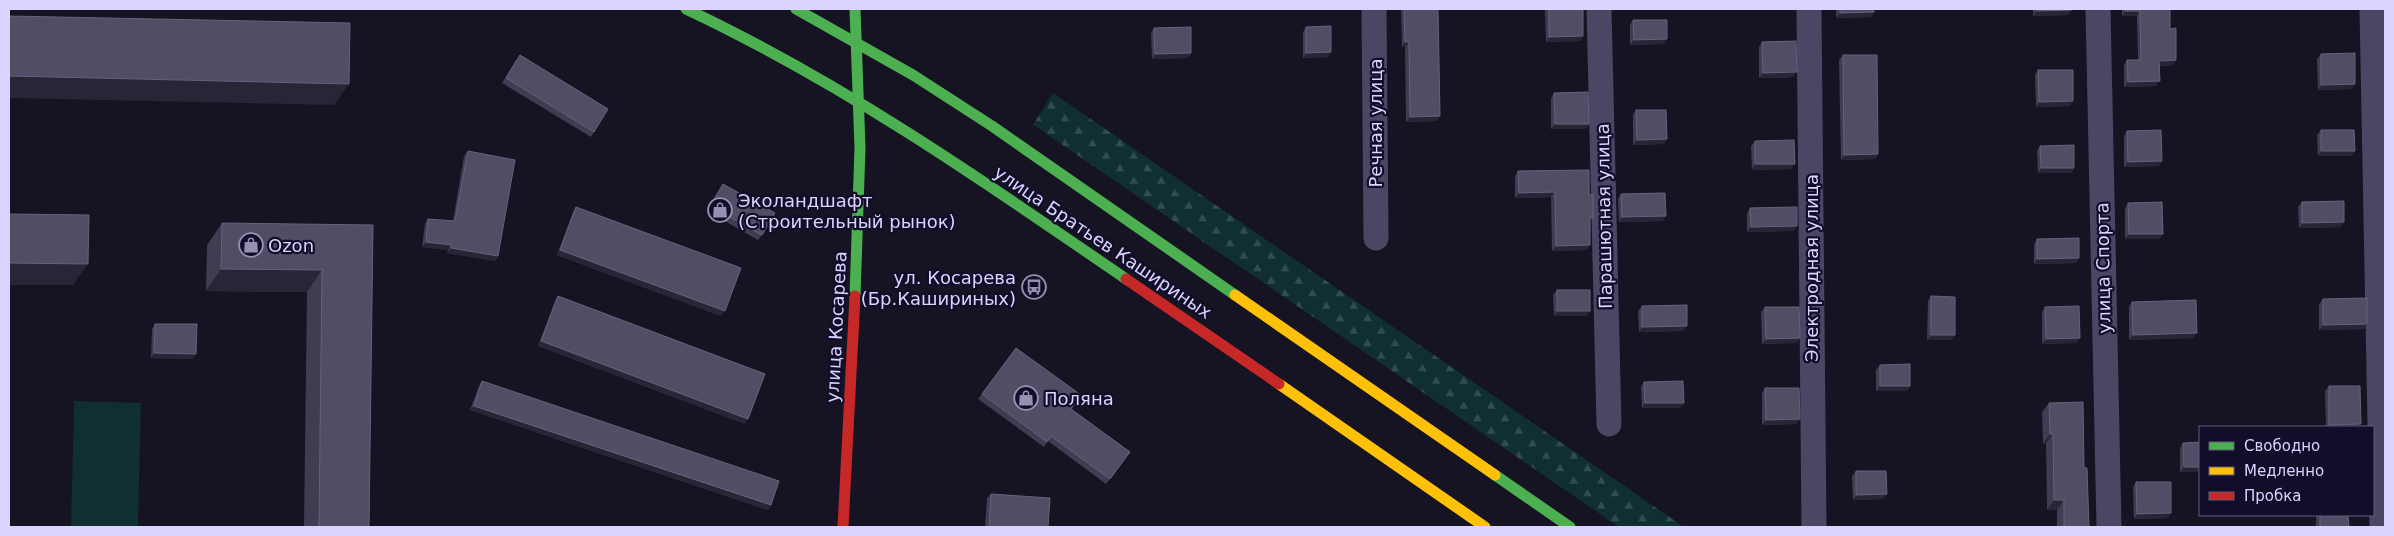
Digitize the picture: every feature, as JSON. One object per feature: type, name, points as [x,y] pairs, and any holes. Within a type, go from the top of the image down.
[{"type":"main road","name":"улица Братьев Кашириных","points":[[686,9],[774,52],[858,100],[1070,240],[1486,527]]},
{"type":"main road","name":"улица Братьев Кашириных","points":[[796,9],[913,75],[992,126],[1570,527]]},
{"type":"main road","name":"улица Косарева","points":[[843,527],[859,214],[855,9]]},
{"type":"street","name":"Речная улица","points":[[1374,9],[1376,238]]},
{"type":"street","name":"Парашютная улица","points":[[1599,9],[1609,424]]},
{"type":"street","name":"Электродная улица","points":[[1809,9],[1814,527]]},
{"type":"street","name":"улица Спорта","points":[[2098,9],[2109,527]]},
{"type":"street","points":[[2372,9],[2382,527]]},
{"type":"green space","points":[[1053,93],[1684,527],[1619,527],[1033,125]]},
{"type":"green space","points":[[74,401],[141,403],[138,527],[71,527]]},
{"type":"building","points":[[1404,9],[1438,9],[1440,116],[1410,117],[1409,42],[1405,42]]},
{"type":"building","points":[[1549,9],[1583,9],[1583,36],[1549,37]]},
{"type":"building","points":[[1840,9],[1874,9],[1874,12],[1840,13]]},
{"type":"building","points":[[2037,9],[2072,9],[2072,10],[2037,11]]},
{"type":"building","points":[[2125,9],[2170,9],[2170,29],[2176,28],[2176,60],[2159,61],[2160,81],[2128,82],[2127,60],[2141,60],[2140,11],[2125,11]]},
{"type":"building","points":[[9,16],[350,23],[349,84],[9,76]]},
{"type":"building","points":[[1633,20],[1667,20],[1667,39],[1634,40]]},
{"type":"building","points":[[1331,26],[1331,52],[1306,53],[1306,27]]},
{"type":"building","points":[[1191,27],[1191,53],[1155,54],[1154,28]]},
{"type":"building","points":[[1796,41],[1797,72],[1763,73],[1762,42]]},
{"type":"building","points":[[2355,53],[2355,84],[2321,85],[2321,54]]},
{"type":"building","points":[[520,55],[608,109],[594,132],[506,78]]},
{"type":"building","points":[[1843,55],[1877,55],[1878,154],[1844,155]]},
{"type":"building","points":[[2038,70],[2073,70],[2073,101],[2039,102]]},
{"type":"building","points":[[1588,92],[1589,124],[1555,124],[1554,93]]},
{"type":"building","points":[[1636,110],[1666,110],[1667,139],[1637,140]]},
{"type":"building","points":[[2161,130],[2162,161],[2128,162],[2127,131]]},
{"type":"building","points":[[2321,130],[2354,130],[2355,151],[2321,151]]},
{"type":"building","points":[[1794,140],[1795,164],[1755,164],[1755,141]]},
{"type":"building","points":[[2074,145],[2074,168],[2041,168],[2040,146]]},
{"type":"building","points":[[468,151],[515,160],[498,256],[451,248],[451,245],[426,242],[428,219],[455,221]]},
{"type":"building","points":[[1589,170],[1589,195],[1593,194],[1593,218],[1590,218],[1590,245],[1556,246],[1555,192],[1519,193],[1518,171]]},
{"type":"building","points":[[723,184],[775,213],[762,235],[710,206]]},
{"type":"building","points":[[1665,193],[1666,216],[1622,217],[1621,194]]},
{"type":"building","points":[[2344,201],[2344,222],[2302,223],[2302,202]]},
{"type":"building","points":[[2162,202],[2163,234],[2129,234],[2128,203]]},
{"type":"building","points":[[576,207],[741,268],[725,311],[560,250]]},
{"type":"building","points":[[1797,207],[1797,226],[1751,227],[1750,208]]},
{"type":"building","points":[[9,214],[89,215],[88,264],[9,263]]},
{"type":"building","points":[[222,223],[373,225],[369,527],[319,527],[322,270],[221,269]]},
{"type":"building","points":[[2079,238],[2079,258],[2037,259],[2037,239]]},
{"type":"building","points":[[1557,290],[1590,290],[1590,311],[1557,311]]},
{"type":"building","points":[[558,296],[765,374],[748,419],[541,341]]},
{"type":"building","points":[[1931,296],[1955,297],[1955,335],[1931,335]]},
{"type":"building","points":[[2367,298],[2367,324],[2323,325],[2323,299]]},
{"type":"building","points":[[2196,300],[2197,333],[2133,335],[2132,302]]},
{"type":"building","points":[[1687,305],[1687,326],[1642,327],[1642,306]]},
{"type":"building","points":[[2079,306],[2080,338],[2046,339],[2045,307]]},
{"type":"building","points":[[1765,307],[1799,307],[1800,338],[1766,339]]},
{"type":"building","points":[[155,324],[197,324],[196,354],[154,353]]},
{"type":"building","points":[[1016,348],[1081,395],[1071,409],[1130,452],[1110,479],[1051,436],[1047,442],[982,394]]},
{"type":"building","points":[[1910,364],[1910,386],[1880,386],[1880,365]]},
{"type":"building","points":[[482,381],[779,481],[771,505],[474,406]]},
{"type":"building","points":[[1683,381],[1684,403],[1645,403],[1644,382]]},
{"type":"building","points":[[2329,386],[2360,386],[2361,424],[2329,425]]},
{"type":"building","points":[[1765,388],[1799,388],[1800,419],[1766,420]]},
{"type":"building","points":[[2083,402],[2084,468],[2087,468],[2089,527],[2064,527],[2064,500],[2054,500],[2053,434],[2050,434],[2049,403]]},
{"type":"building","points":[[2199,442],[2199,467],[2184,467],[2183,443]]},
{"type":"building","points":[[1856,471],[1886,471],[1887,494],[1856,495]]},
{"type":"building","points":[[2136,482],[2171,482],[2171,513],[2137,514]]},
{"type":"building","points":[[991,494],[1050,498],[1048,527],[989,527]]},
{"type":"building","points":[[2320,516],[2348,516],[2349,527],[2320,527]]},
{"type":"traffic: fast","points":[[686,9],[744,38],[857,101],[966,170],[1126,279]]},
{"type":"traffic: fast","points":[[796,9],[913,75],[992,126],[1235,295]]},
{"type":"traffic: fast","points":[[855,9],[860,148],[855,296]]},
{"type":"traffic: fast","points":[[1495,475],[1570,527]]},
{"type":"traffic: slow","points":[[1235,295],[1495,475]]},
{"type":"traffic: slow","points":[[1279,384],[1485,527]]},
{"type":"traffic: jam","points":[[1126,279],[1279,384]]},
{"type":"traffic: jam","points":[[843,527],[855,296]]},
{"type":"place","name":"Эколандшафт (Строительный рынок)","points":[[720,210]]},
{"type":"place","name":"Ozon","points":[[251,245]]},
{"type":"place","name":"ул. Косарева (Бр.Кашириных)","points":[[1034,287]]},
{"type":"place","name":"Поляна","points":[[1026,398]]}]
